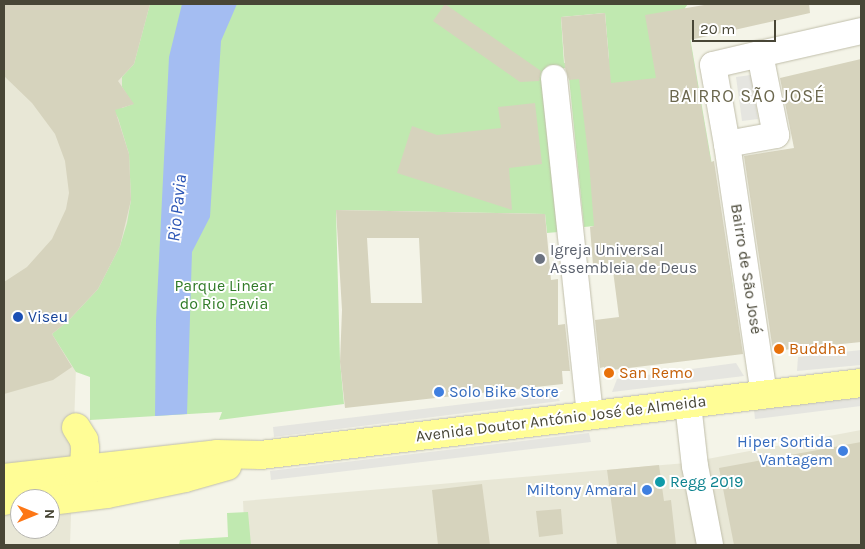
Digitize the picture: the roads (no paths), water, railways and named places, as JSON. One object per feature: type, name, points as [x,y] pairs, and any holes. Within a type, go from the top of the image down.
[{"type":"main road","name":"Avenida Doutor António José de Almeida","points":[[4,478],[88,468],[217,462],[260,455],[861,384]]},
{"type":"main road","points":[[4,501],[24,494],[75,488],[83,479],[88,468],[84,440],[76,427]]},
{"type":"main road","name":"Avenida Doutor António José de Almeida","points":[[60,500],[94,496],[185,478],[217,462]]},
{"type":"street","name":"Bairro de São José","points":[[764,395],[727,144],[713,65],[861,31]]},
{"type":"street","points":[[727,144],[776,135],[760,54]]},
{"type":"street","points":[[554,78],[590,416]]},
{"type":"street","points":[[688,404],[695,466],[710,545]]},
{"type":"water","name":"Rio Pavia","points":[[182,4],[237,4],[221,41],[210,217],[192,252],[187,414],[155,416],[156,321],[169,57]]},
{"type":"place","name":"Igreja Universal Assembleia de Deus","points":[[540,259]]},
{"type":"place","name":"Viseu","points":[[18,317]]},
{"type":"place","name":"Buddha","points":[[779,349]]},
{"type":"place","name":"San Remo","points":[[609,373]]},
{"type":"place","name":"Solo Bike Store","points":[[439,392]]},
{"type":"place","name":"Hiper Sortida Vantagem","points":[[843,451]]},
{"type":"place","name":"Regg 2019","points":[[660,482]]},
{"type":"place","name":"Miltony Amaral","points":[[647,490]]},
{"type":"district","name":"BAIRRO SÃO JOSÉ","points":[[747,96]]},
{"type":"park label","name":"Parque Linear do Rio Pavia","points":[[224,295]]}]
